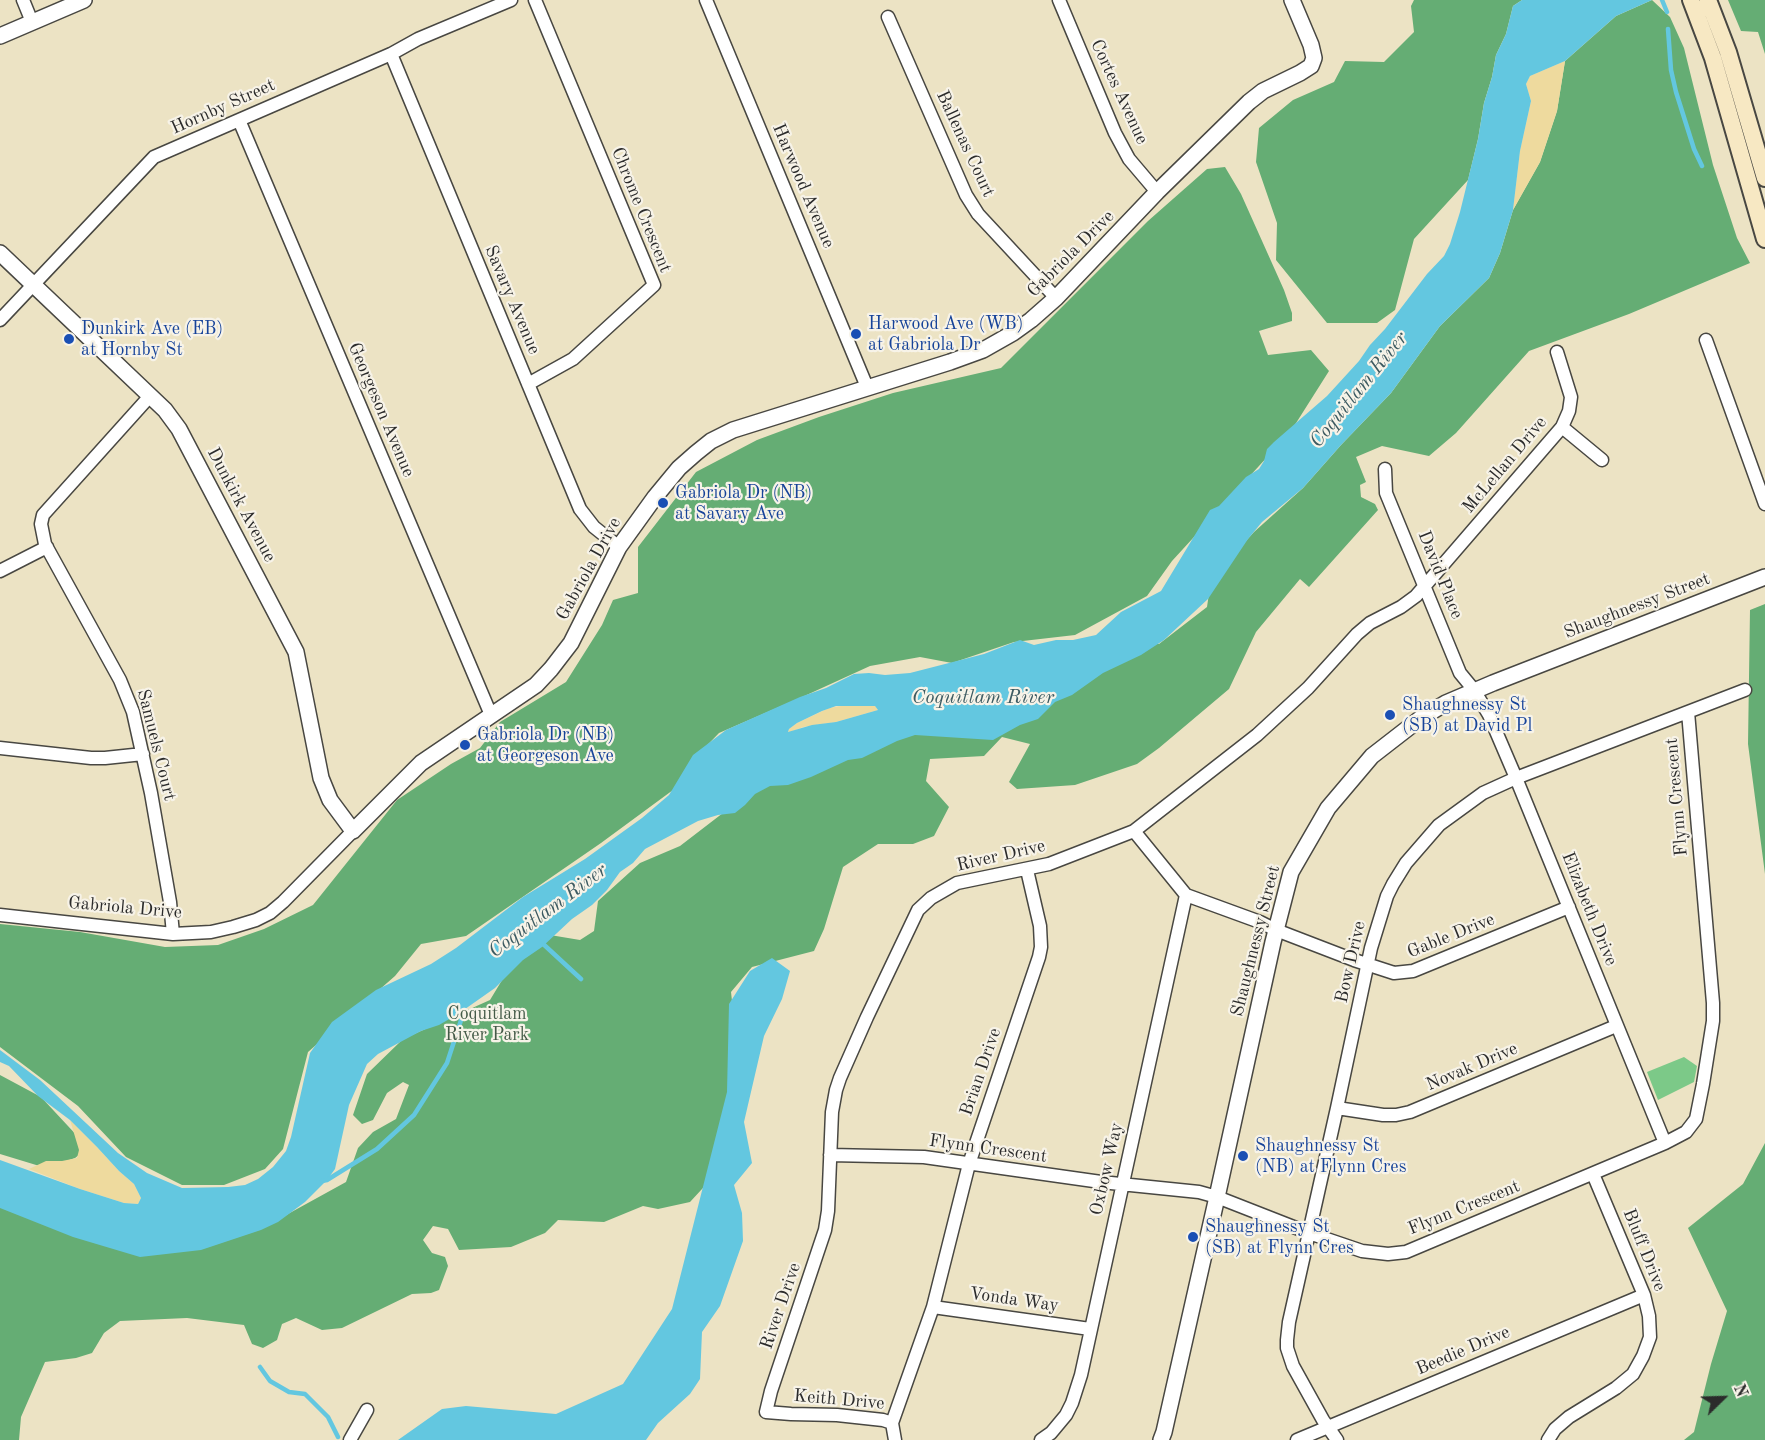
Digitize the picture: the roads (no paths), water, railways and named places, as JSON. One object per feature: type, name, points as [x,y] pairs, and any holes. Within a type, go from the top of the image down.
[{"type":"main road","points":[[1691,0],[1720,55],[1765,178]]},
{"type":"main road","points":[[1708,0],[1765,239]]},
{"type":"street","points":[[23,0],[32,22]]},
{"type":"street","points":[[0,36],[84,0]]},
{"type":"street","name":"Hornby Street","points":[[0,320],[154,157],[510,0]]},
{"type":"street","name":"Chrome Crescent","points":[[528,384],[573,358],[654,285],[535,0]]},
{"type":"street","name":"Harwood Avenue","points":[[706,0],[867,387]]},
{"type":"street","name":"Cortes Avenue","points":[[1059,0],[1114,133],[1130,159],[1157,192]]},
{"type":"street","name":"Gabriola Drive","points":[[0,915],[173,934],[211,932],[256,920],[270,913],[421,763],[536,685],[571,643],[619,547],[654,497],[679,468],[711,441],[733,430],[950,362],[995,344],[1031,320],[1056,298],[1157,192],[1256,96],[1311,66],[1314,58],[1311,45],[1292,0]]},
{"type":"street","name":"Ballenas Court","points":[[888,17],[966,195],[978,214],[1056,298]]},
{"type":"street","name":"Savary Avenue","points":[[391,54],[580,509],[594,527],[619,547]]},
{"type":"street","name":"Georgeson Avenue","points":[[238,120],[491,715]]},
{"type":"street","name":"Dunkirk Avenue","points":[[0,254],[165,410],[179,429],[296,652],[321,778],[330,800],[353,831]]},
{"type":"street","points":[[1706,340],[1765,504]]},
{"type":"street","name":"McLellan Drive","points":[[1425,586],[1562,427],[1569,411],[1571,397],[1557,352]]},
{"type":"street","name":"Samuels Court","points":[[150,396],[43,515],[42,532],[47,547],[124,689],[133,712],[170,902],[173,934]]},
{"type":"street","points":[[1562,427],[1602,460]]},
{"type":"street","name":"David Place","points":[[1384,469],[1386,493],[1460,673],[1474,690]]},
{"type":"street","points":[[0,571],[47,547]]},
{"type":"street","name":"Shaughnessy Street","points":[[1161,1440],[1291,872],[1328,808],[1372,756],[1421,718],[1446,703],[1474,690],[1765,578]]},
{"type":"street","name":"River Drive","points":[[766,1412],[771,1391],[822,1242],[828,1211],[833,1099],[840,1077],[918,910],[931,898],[957,883],[1049,864],[1134,831],[1278,717],[1370,623],[1401,608],[1425,586]]},
{"type":"street","name":"Elizabeth Drive","points":[[1474,690],[1489,715],[1516,778],[1665,1143]]},
{"type":"street","name":"Bow Drive","points":[[1337,1440],[1293,1366],[1287,1348],[1289,1322],[1367,964],[1387,896],[1406,863],[1439,825],[1483,793],[1516,778],[1745,690]]},
{"type":"street","name":"Flynn Crescent","points":[[830,1155],[924,1157],[1199,1192],[1362,1251],[1395,1254],[1406,1252],[1665,1143],[1686,1132],[1696,1119],[1713,1021],[1688,712]]},
{"type":"street","points":[[0,748],[90,758],[142,754]]},
{"type":"street","points":[[1134,831],[1186,895]]},
{"type":"street","name":"Brian Drive","points":[[892,1423],[933,1307],[969,1164],[1039,957],[1040,926],[1027,870]]},
{"type":"street","name":"Gable Drive","points":[[1186,895],[1394,973],[1413,971],[1569,907]]},
{"type":"street","name":"Oxbow Way","points":[[1041,1440],[1058,1425],[1072,1403],[1081,1376],[1186,895]]},
{"type":"street","name":"Novak Drive","points":[[1337,1108],[1396,1115],[1410,1112],[1616,1026]]},
{"type":"street","name":"Bluff Drive","points":[[1548,1440],[1569,1417],[1616,1388],[1633,1374],[1639,1366],[1650,1337],[1649,1316],[1644,1295],[1593,1174]]},
{"type":"street","name":"Beedie Drive","points":[[1297,1440],[1644,1295]]},
{"type":"street","name":"Vonda Way","points":[[933,1307],[1090,1329]]},
{"type":"street","points":[[350,1440],[367,1410]]},
{"type":"street","name":"Keith Drive","points":[[766,1412],[837,1415],[883,1420],[892,1423],[896,1440]]},
{"type":"water","name":"Coquitlam River","points":[[1522,0],[1652,0],[1616,16],[1565,61],[1530,76],[1526,84],[1531,101],[1520,151],[1513,210],[1500,253],[1489,278],[1440,326],[1391,393],[1303,488],[1262,522],[1208,599],[1164,640],[1141,655],[1103,673],[1072,695],[1055,702],[1038,719],[1020,725],[993,740],[915,735],[862,758],[848,760],[811,777],[788,785],[770,786],[755,794],[735,813],[698,821],[645,849],[633,863],[620,872],[592,905],[523,960],[495,988],[458,1014],[378,1054],[367,1064],[349,1105],[335,1169],[305,1202],[278,1222],[201,1250],[140,1257],[73,1237],[0,1208],[0,1160],[124,1203],[138,1204],[141,1198],[134,1184],[70,1120],[38,1096],[9,1066],[0,1062],[0,1050],[40,1080],[118,1153],[147,1173],[182,1188],[245,1185],[258,1179],[273,1167],[286,1151],[310,1053],[332,1022],[376,990],[431,964],[456,948],[523,897],[585,859],[642,818],[669,795],[693,755],[726,730],[854,674],[910,673],[984,654],[1020,640],[1034,645],[1096,635],[1121,612],[1161,591],[1210,510],[1219,506],[1246,477],[1259,469],[1267,449],[1327,396],[1359,361],[1427,274],[1444,256],[1460,212],[1496,55],[1506,34],[1513,6]],"holes":[[[836,706],[875,706],[878,710],[788,732],[797,723]]]},
{"type":"water","points":[[772,958],[790,971],[782,999],[764,1036],[744,1122],[752,1163],[734,1185],[742,1213],[743,1241],[720,1306],[702,1332],[700,1379],[690,1394],[658,1423],[646,1440],[398,1440],[442,1409],[466,1406],[556,1414],[623,1384],[672,1309],[727,1092],[729,1004],[750,971]]},
{"type":"waterway","points":[[1662,0],[1667,12]]},
{"type":"waterway","points":[[1668,29],[1671,70],[1676,92],[1694,149],[1702,166]]},
{"type":"waterway","points":[[541,942],[581,979]]},
{"type":"waterway","points":[[322,1181],[377,1149],[414,1115],[447,1063],[464,1011],[462,1007]]},
{"type":"waterway","points":[[260,1367],[270,1381],[289,1392],[305,1394],[328,1417],[338,1437]]},
{"type":"place","name":"Harwood Ave (WB) at Gabriola Dr","points":[[856,334]]},
{"type":"place","name":"Dunkirk Ave (EB) at Hornby St","points":[[69,339]]},
{"type":"place","name":"Gabriola Dr (NB) at Savary Ave","points":[[663,503]]},
{"type":"place","name":"Shaughnessy St (SB) at David Pl","points":[[1390,715]]},
{"type":"place","name":"Gabriola Dr (NB) at Georgeson Ave","points":[[465,745]]},
{"type":"place","name":"Shaughnessy St (NB) at Flynn Cres","points":[[1243,1156]]},
{"type":"place","name":"Shaughnessy St (SB) at Flynn Cres","points":[[1193,1237]]},
{"type":"park label","name":"Coquitlam River Park","points":[[487,1024]]}]
